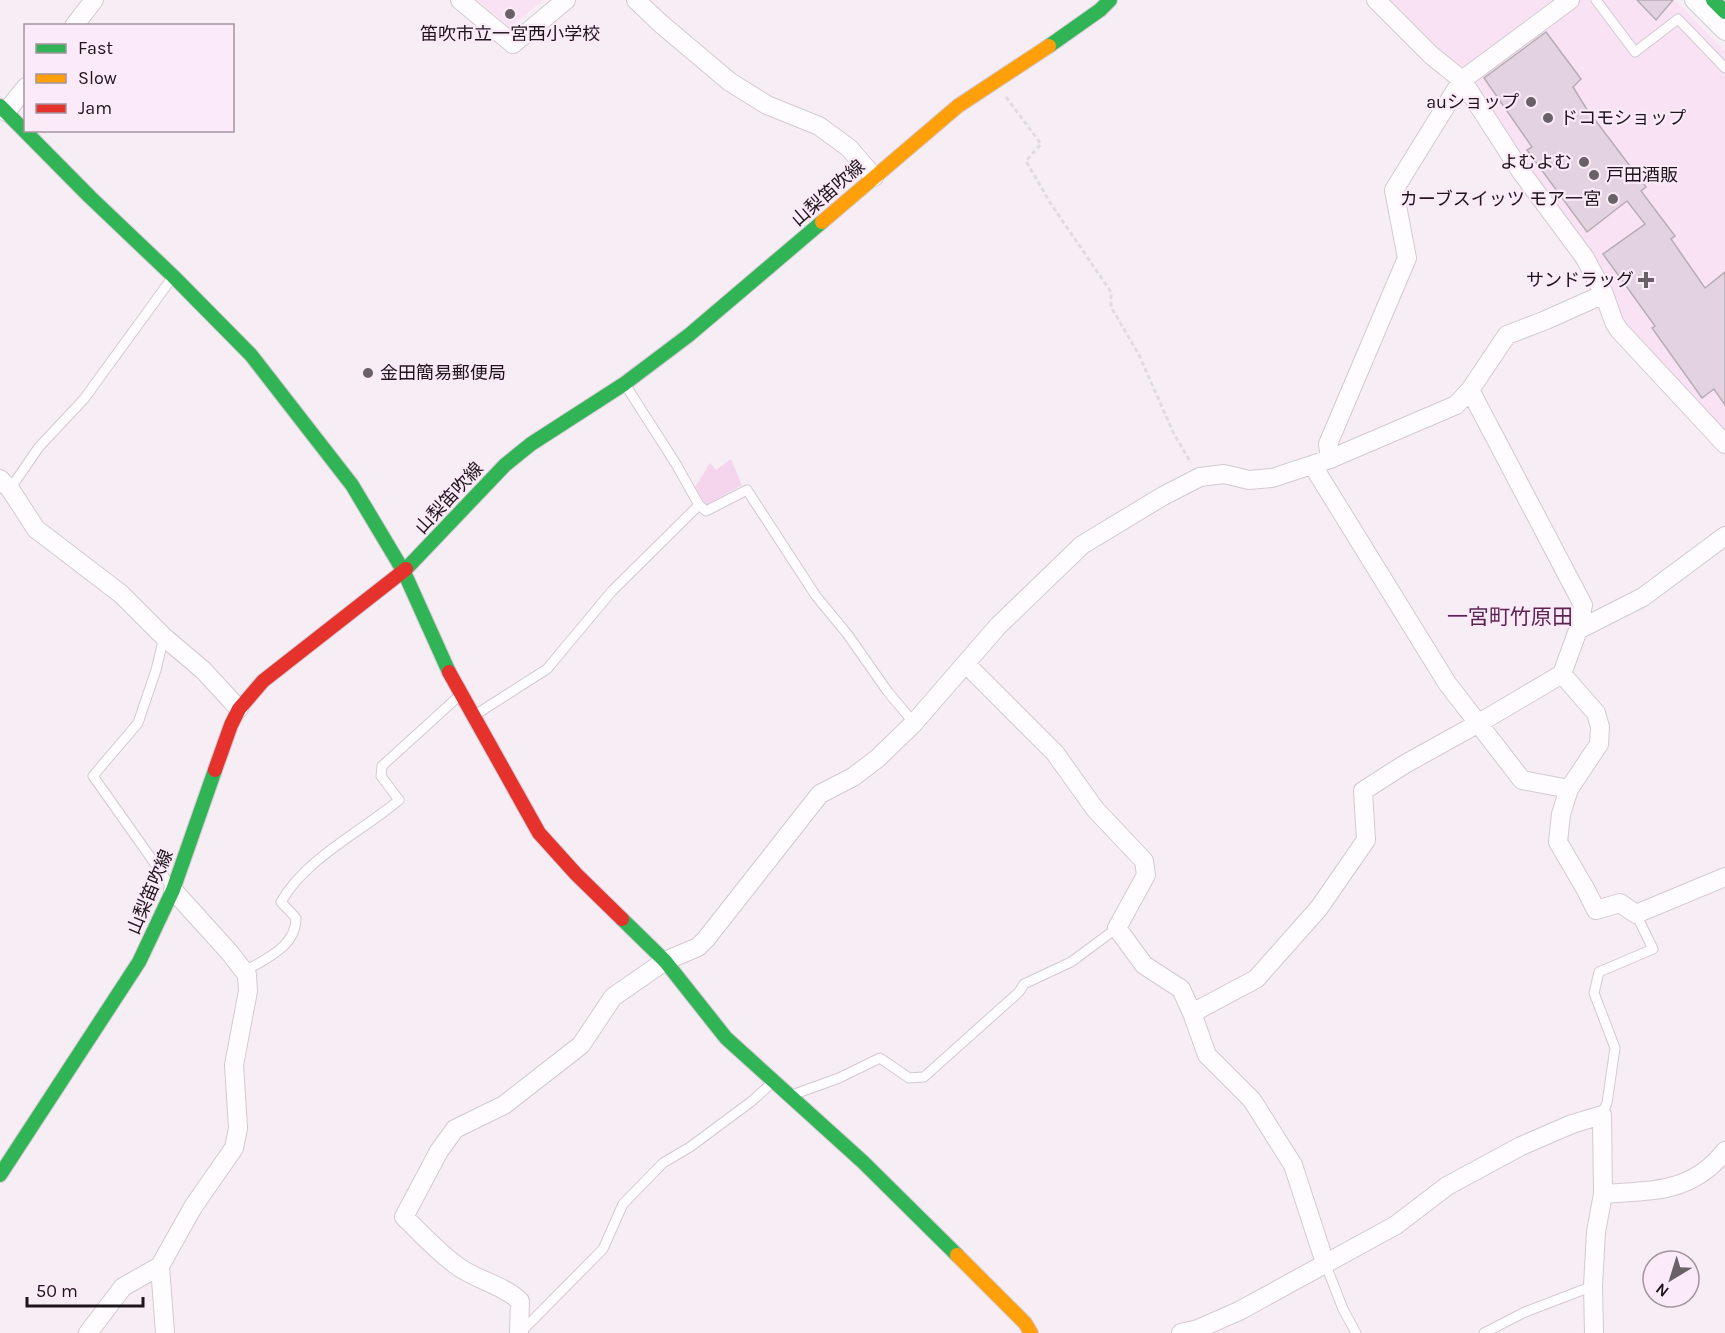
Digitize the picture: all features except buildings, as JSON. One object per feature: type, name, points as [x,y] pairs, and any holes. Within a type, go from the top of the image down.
[{"type":"main road","name":"山梨笛吹線","points":[[0,1175],[139,962],[173,890],[222,750],[239,709],[263,681],[404,572],[505,465],[531,444],[624,384],[689,335],[958,106],[1069,33],[1110,0]]},
{"type":"main road","points":[[1713,0],[1725,12]]},
{"type":"main road","points":[[2,112],[173,276],[251,356],[352,485],[404,572],[451,678],[539,833],[576,874],[665,961],[726,1038],[863,1162],[1023,1330]]},
{"type":"street","points":[[76,24],[94,0]]},
{"type":"street","points":[[460,0],[513,44],[566,0]]},
{"type":"street","points":[[636,0],[730,82],[767,105],[819,126],[849,148],[874,177]]},
{"type":"street","points":[[1376,0],[1431,55],[1462,80],[1522,173],[1585,258],[1604,294],[1619,330],[1725,444]]},
{"type":"street","points":[[1330,459],[1328,444],[1407,258],[1394,190],[1462,80],[1570,0]]},
{"type":"street","points":[[1694,0],[1725,31]]},
{"type":"street","points":[[2,112],[24,89]]},
{"type":"street","points":[[520,1333],[520,1301],[514,1295],[456,1265],[404,1217],[439,1151],[455,1129],[504,1105],[581,1046],[613,997],[665,961],[698,947],[820,794],[853,777],[878,758],[914,723],[998,626],[1082,545],[1163,496],[1200,477],[1224,474],[1249,480],[1272,478],[1313,466],[1456,405],[1470,390],[1507,335],[1604,294]]},
{"type":"street","points":[[1192,1013],[1256,979],[1319,909],[1366,840],[1363,791],[1405,764],[1562,674],[1578,630],[1582,605],[1470,390]]},
{"type":"street","points":[[1313,466],[1447,683],[1522,780],[1569,789]]},
{"type":"street","points":[[5,484],[36,529],[121,594],[164,637],[203,670],[239,709]]},
{"type":"street","points":[[1578,630],[1643,597],[1725,536]]},
{"type":"street","points":[[966,664],[1055,753],[1095,809],[1144,861],[1146,875],[1117,928],[1144,965],[1181,989],[1207,1055],[1252,1100],[1293,1165],[1325,1263]]},
{"type":"street","points":[[1562,674],[1596,713],[1600,727],[1599,744],[1569,789],[1561,814],[1558,842],[1596,910],[1620,903],[1636,914],[1725,877]]},
{"type":"street","points":[[88,1333],[123,1287],[160,1266],[193,1207],[234,1148],[238,1128],[234,1065],[248,991],[246,975],[173,890]]},
{"type":"street","points":[[1180,1333],[1198,1329],[1239,1311],[1396,1225],[1447,1186],[1521,1146],[1572,1124],[1602,1115],[1603,1194],[1596,1233],[1593,1286],[1594,1333]]},
{"type":"street","points":[[1603,1194],[1662,1189],[1679,1185],[1707,1171],[1725,1151]]},
{"type":"street","points":[[160,1266],[165,1333]]},
{"type":"lane","points":[[1596,0],[1635,52],[1678,18],[1725,68]]},
{"type":"lane","points":[[5,484],[84,399],[173,276]]},
{"type":"lane","points":[[624,384],[676,464],[699,506],[706,511],[747,490],[816,596],[914,723]]},
{"type":"lane","points":[[473,716],[547,669],[612,591],[699,506]]},
{"type":"lane","points":[[164,637],[156,670],[138,723],[93,776],[173,890]]},
{"type":"lane","points":[[244,972],[279,951],[290,940],[296,929],[296,918],[281,902],[288,889],[325,855],[399,800],[381,776],[382,766],[461,694]]},
{"type":"lane","points":[[1602,1115],[1607,1103],[1615,1048],[1594,993],[1599,972],[1653,950],[1636,914]]},
{"type":"lane","points":[[791,1096],[839,1078],[880,1058],[909,1078],[924,1077],[1024,984],[1071,962],[1117,928]]},
{"type":"lane","points":[[520,1333],[603,1249],[623,1204],[663,1163],[690,1147],[752,1101],[774,1081]]},
{"type":"lane","points":[[1325,1263],[1343,1310],[1356,1333]]},
{"type":"lane","points":[[1484,1333],[1525,1312],[1593,1286]]},
{"type":"path","points":[[994,81],[1041,144],[1026,161],[1049,201],[1111,292],[1111,307],[1139,355],[1174,434],[1200,477]]},
{"type":"shaded area","name":"笛吹市立一宮西小学校","points":[[477,0],[543,0],[510,28]]},
{"type":"shaded area","points":[[1388,0],[1675,0],[1725,51],[1725,437],[1621,326],[1463,72]]},
{"type":"shaded area","points":[[731,459],[742,485],[706,505],[695,487],[710,463],[716,470]]},
{"type":"traffic: fast","points":[[1049,46],[1100,10],[1110,0]]},
{"type":"traffic: fast","points":[[1713,0],[1725,12]]},
{"type":"traffic: fast","points":[[0,106],[24,130]]},
{"type":"traffic: fast","points":[[26,132],[251,355],[352,485],[404,572],[449,672]]},
{"type":"traffic: fast","points":[[406,569],[505,465],[531,444],[624,384],[689,335],[822,222]]},
{"type":"traffic: fast","points":[[0,1175],[139,962],[173,890],[215,770]]},
{"type":"traffic: fast","points":[[622,919],[665,961],[726,1038],[863,1162],[957,1255]]},
{"type":"traffic: slow","points":[[822,222],[958,106],[1049,46]]},
{"type":"traffic: slow","points":[[957,1255],[1025,1323],[1031,1333]]},
{"type":"traffic: jam","points":[[215,770],[239,709],[263,681],[406,569]]},
{"type":"traffic: jam","points":[[449,672],[539,833],[576,874],[622,919]]},
{"type":"place","name":"笛吹市立一宮西小学校","points":[[510,14]]},
{"type":"place","name":"auショップ","points":[[1531,102]]},
{"type":"place","name":"ドコモショップ","points":[[1548,118]]},
{"type":"place","name":"よむよむ","points":[[1584,162]]},
{"type":"place","name":"戸田酒販","points":[[1594,175]]},
{"type":"place","name":"カーブスイッツ モア一宮","points":[[1613,199]]},
{"type":"place","name":"サンドラッグ","points":[[1646,280]]},
{"type":"place","name":"金田簡易郵便局","points":[[368,373]]},
{"type":"district","name":"一宮町竹原田","points":[[1510,617]]}]
